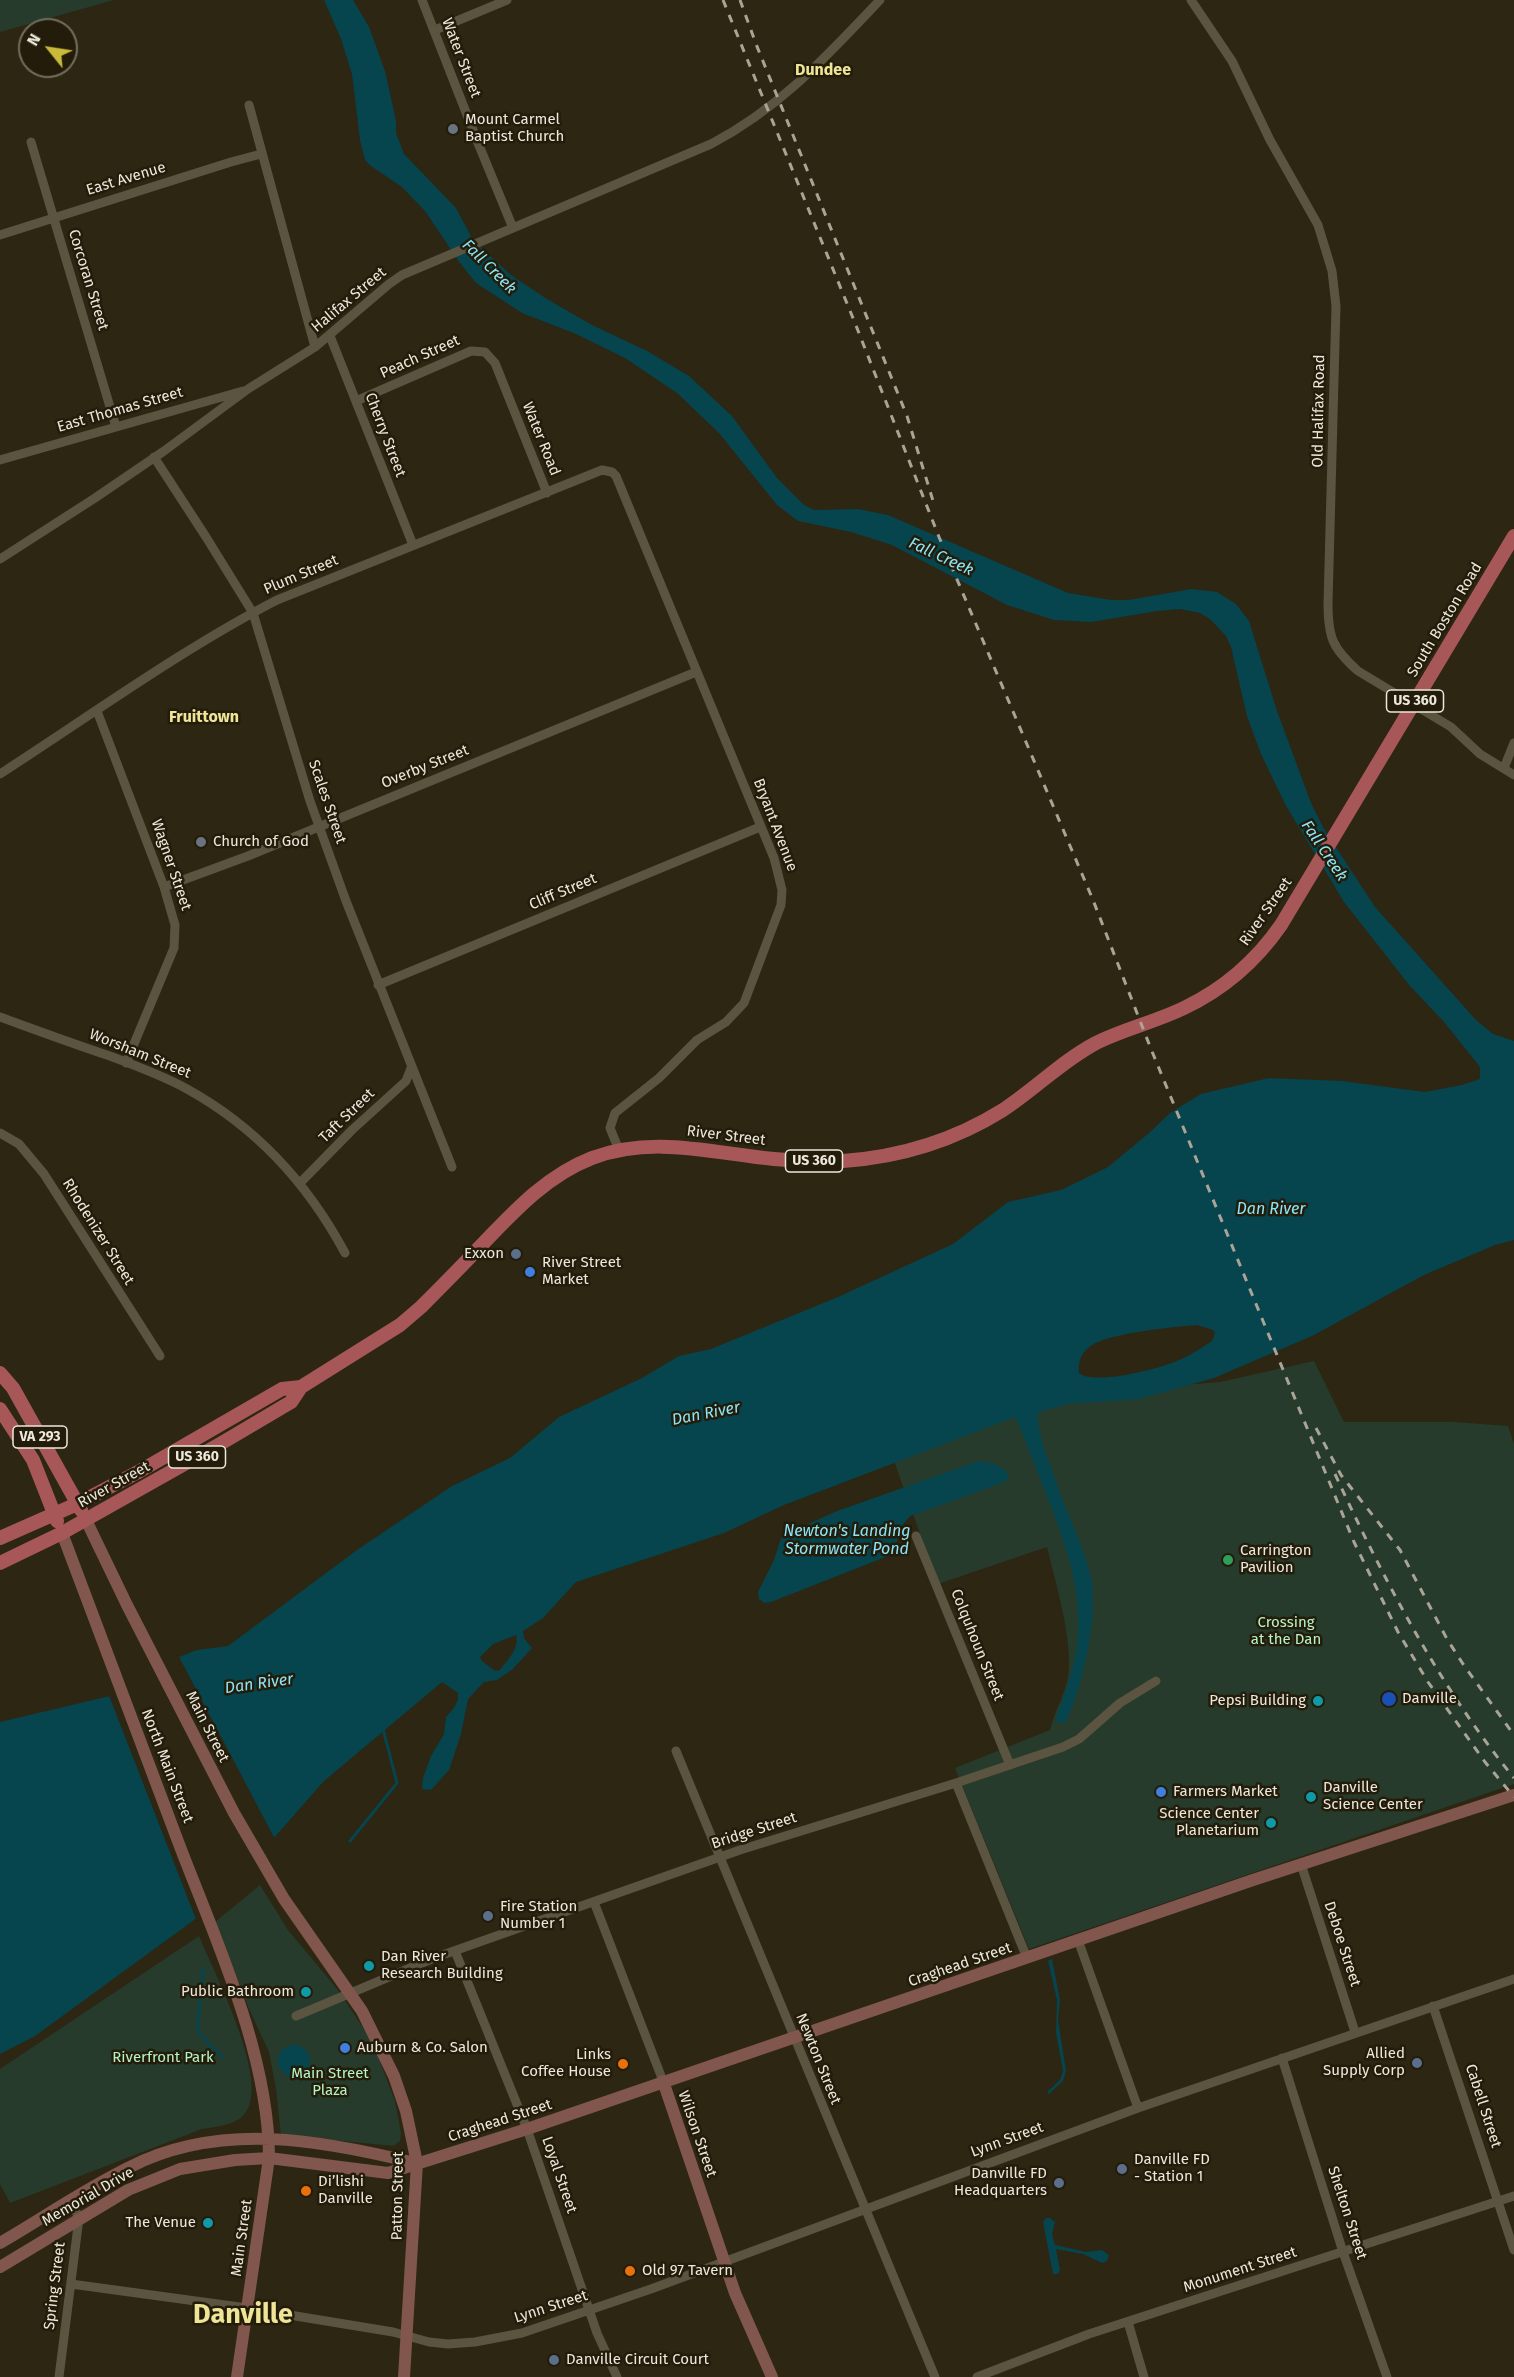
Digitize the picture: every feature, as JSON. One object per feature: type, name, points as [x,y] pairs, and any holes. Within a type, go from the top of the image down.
[{"type":"main road","name":"South Boston Road","points":[[1312,874],[1514,536]]},
{"type":"main road","name":"River Street","points":[[0,1563],[86,1520],[291,1402],[301,1387],[400,1325],[421,1307],[537,1191],[578,1165],[619,1150],[662,1146],[774,1159],[841,1161],[897,1154],[944,1139],[973,1127],[1003,1110],[1078,1054],[1098,1042],[1185,1008],[1224,985],[1241,972],[1268,943],[1312,874]]},
{"type":"main road","name":"VA 293","points":[[0,1373],[13,1388],[86,1520]]},
{"type":"main road","name":"River Street","points":[[0,1538],[77,1504],[207,1434],[282,1389],[301,1387]]},
{"type":"main road","name":"VA 293","points":[[0,1408],[33,1460],[62,1533]]},
{"type":"main road","name":"Main Street","points":[[86,1520],[212,1770],[284,1899],[351,1993]]},
{"type":"main road","name":"North Main Street","points":[[62,1533],[226,1966],[258,2065],[269,2139]]},
{"type":"main road","name":"Craghead Street","points":[[269,2158],[388,2173],[527,2129],[1301,1864],[1514,1795]]},
{"type":"main road","name":"Patton Street","points":[[351,1993],[379,2043],[394,2076],[406,2111],[417,2163],[404,2377]]},
{"type":"main road","name":"Wilson Street","points":[[663,2081],[735,2293],[772,2377]]},
{"type":"main road","name":"Main Street","points":[[237,2377],[269,2158],[269,2139]]},
{"type":"main road","name":"Craghead Street","points":[[269,2139],[336,2145],[417,2163]]},
{"type":"main road","name":"Memorial Drive","points":[[0,2243],[130,2166],[159,2155],[210,2142],[269,2139]]},
{"type":"main road","name":"Memorial Drive","points":[[0,2267],[128,2190],[180,2169],[235,2160],[269,2158]]},
{"type":"street","name":"Water Street","points":[[422,0],[513,228]]},
{"type":"street","points":[[435,30],[507,0]]},
{"type":"street","name":"Halifax Street","points":[[0,559],[154,458],[248,389],[315,347],[389,284],[429,262],[702,148],[755,119],[796,86],[880,0]]},
{"type":"street","name":"Old Halifax Road","points":[[1191,0],[1237,70],[1270,140],[1318,225],[1332,271],[1336,306],[1328,603],[1330,638],[1345,659],[1358,671],[1451,727],[1480,754],[1514,775]]},
{"type":"street","points":[[249,105],[315,347]]},
{"type":"street","name":"Corcoran Street","points":[[31,142],[116,427]]},
{"type":"street","name":"East Avenue","points":[[0,235],[261,154]]},
{"type":"street","name":"Cherry Street","points":[[330,336],[413,545]]},
{"type":"street","name":"Peach Street","points":[[356,401],[478,350],[490,356],[508,395]]},
{"type":"street","name":"East Thomas Street","points":[[0,460],[248,389]]},
{"type":"street","name":"Water Road","points":[[508,395],[547,493]]},
{"type":"street","name":"Scales Street","points":[[154,458],[253,613],[320,827],[378,985],[452,1167]]},
{"type":"street","name":"Plum Street","points":[[0,774],[277,600],[602,470],[608,470],[616,476],[625,498]]},
{"type":"street","name":"Bryant Avenue","points":[[619,1150],[610,1128],[615,1113],[659,1078],[696,1040],[726,1022],[736,1013],[749,992],[761,951],[778,917],[782,890],[774,858],[625,498]]},
{"type":"street","name":"Overby Street","points":[[164,886],[320,827],[696,672]]},
{"type":"street","name":"Wagner Street","points":[[97,711],[164,886],[175,926],[174,948],[126,1063]]},
{"type":"street","points":[[1504,768],[1514,742]]},
{"type":"street","name":"Cliff Street","points":[[378,985],[760,827]]},
{"type":"street","name":"Worsham Street","points":[[0,1019],[126,1063],[186,1088],[218,1108],[262,1142],[300,1183],[323,1214],[345,1253]]},
{"type":"street","name":"Taft Street","points":[[300,1183],[352,1130],[406,1081],[411,1068]]},
{"type":"street","name":"Rhodenizer Street","points":[[0,1133],[19,1144],[38,1166],[160,1356]]},
{"type":"street","name":"Colquhoun Street","points":[[916,1536],[1010,1765]]},
{"type":"street","name":"Bridge Street","points":[[296,2016],[455,1951],[720,1857],[1063,1747],[1079,1739],[1120,1703],[1156,1681]]},
{"type":"street","name":"Newton Street","points":[[676,1751],[934,2377]]},
{"type":"street","points":[[956,1783],[1027,1958]]},
{"type":"street","name":"Deboe Street","points":[[1301,1864],[1355,2032]]},
{"type":"street","name":"Wilson Street","points":[[594,1902],[663,2081]]},
{"type":"street","points":[[1078,1940],[1138,2108]]},
{"type":"street","name":"Loyal Street","points":[[455,1951],[527,2129],[588,2310],[617,2377]]},
{"type":"street","name":"Lynn Street","points":[[71,2284],[247,2308],[393,2332],[407,2337],[448,2344],[475,2342],[522,2333],[725,2262],[1138,2108],[1514,1979]]},
{"type":"street","name":"Cabell Street","points":[[1433,2006],[1514,2250]]},
{"type":"street","name":"Shelton Street","points":[[1282,2058],[1343,2252],[1387,2377]]},
{"type":"street","name":"Monument Street","points":[[977,2377],[1089,2334],[1514,2196]]},
{"type":"street","points":[[71,2201],[79,2218]]},
{"type":"street","name":"Spring Street","points":[[59,2377],[79,2218]]},
{"type":"street","points":[[1128,2322],[1144,2377]]},
{"type":"green space","points":[[0,0],[114,0],[50,18],[18,18],[18,27],[0,32]]},
{"type":"green space","name":"Crossing at the Dan","points":[[1314,1361],[1344,1422],[1454,1422],[1508,1426],[1514,1444],[1514,1784],[1029,1949],[955,1768],[1050,1730],[1067,1684],[1069,1663],[1063,1612],[1047,1547],[938,1584],[889,1447],[1110,1391],[1220,1382]]},
{"type":"green space","name":"Main Street Plaza","points":[[260,1885],[288,1930],[338,1990],[372,2041],[395,2101],[401,2133],[400,2141],[394,2146],[281,2135],[269,2052],[249,2009],[215,1922]]},
{"type":"green space","name":"Riverfront Park","points":[[199,1936],[244,2045],[252,2090],[246,2112],[230,2124],[202,2129],[10,2203],[0,2184],[0,2069]]},
{"type":"water","name":"Dan River","points":[[324,0],[353,0],[369,27],[385,71],[396,121],[396,133],[404,154],[456,208],[473,240],[511,275],[547,299],[592,325],[647,351],[689,376],[732,416],[777,478],[804,505],[814,510],[858,509],[888,515],[1068,593],[1111,600],[1129,600],[1191,589],[1217,592],[1236,604],[1249,621],[1277,711],[1311,803],[1324,829],[1375,907],[1476,1020],[1493,1034],[1514,1041],[1514,1240],[1495,1245],[1424,1275],[1312,1336],[1214,1378],[1139,1399],[1068,1404],[1038,1412],[1039,1430],[1044,1447],[1084,1553],[1093,1593],[1091,1631],[1083,1672],[1065,1724],[1055,1720],[1070,1678],[1077,1647],[1078,1615],[1073,1574],[1061,1534],[1015,1417],[784,1505],[724,1533],[576,1582],[543,1618],[523,1631],[524,1638],[532,1648],[513,1669],[497,1680],[484,1682],[468,1699],[461,1734],[449,1770],[431,1790],[422,1789],[423,1778],[431,1756],[444,1734],[446,1717],[458,1699],[458,1693],[442,1682],[324,1781],[244,1872],[227,1896],[35,2036],[0,2054],[0,1722],[110,1696],[145,1670],[197,1650],[228,1646],[357,1550],[452,1486],[510,1458],[559,1417],[642,1378],[679,1356],[711,1349],[838,1297],[953,1244],[1008,1202],[1061,1190],[1108,1167],[1170,1113],[1201,1094],[1269,1078],[1342,1081],[1425,1092],[1480,1079],[1480,1067],[1444,1022],[1410,986],[1344,902],[1286,806],[1261,754],[1247,716],[1231,647],[1226,636],[1210,619],[1200,613],[1180,609],[1091,622],[1054,620],[1007,605],[892,545],[851,532],[798,521],[777,505],[719,433],[677,393],[625,358],[576,334],[522,313],[476,283],[425,211],[402,187],[365,160],[360,140],[352,74],[341,39]],"holes":[[[1197,1325],[1213,1330],[1215,1333],[1212,1341],[1188,1356],[1171,1363],[1113,1377],[1087,1377],[1079,1373],[1081,1357],[1088,1348],[1096,1343],[1123,1335]],[[516,1635],[515,1649],[500,1670],[495,1671],[482,1661],[480,1657],[493,1644]]]},
{"type":"water","name":"Newton's Landing Stormwater Pond","points":[[979,1461],[1002,1468],[1008,1473],[1007,1481],[910,1516],[900,1528],[896,1546],[888,1556],[771,1602],[764,1603],[759,1599],[758,1592],[774,1560],[781,1538],[837,1511]]},
{"type":"water","points":[[1052,1959],[1060,2000],[1058,2020],[1066,2071],[1063,2081],[1049,2094],[1047,2092],[1060,2080],[1063,2071],[1056,2033],[1057,2000],[1048,1961]]},
{"type":"water","points":[[294,2045],[306,2049],[310,2061],[306,2073],[294,2077],[282,2073],[278,2061],[282,2049]]},
{"type":"water","points":[[1046,2218],[1055,2222],[1052,2234],[1055,2245],[1086,2252],[1102,2250],[1109,2255],[1107,2261],[1102,2263],[1083,2254],[1056,2249],[1060,2270],[1058,2274],[1053,2274],[1043,2222]]},
{"type":"pier","points":[[178,1655],[276,1841],[229,1898],[197,1922],[108,1693],[144,1667]]},
{"type":"waterway","points":[[350,1841],[397,1783],[383,1729]]},
{"type":"waterway","points":[[203,1969],[197,2030],[223,2057]]},
{"type":"railway","points":[[723,0],[855,323],[939,537],[1093,900],[1151,1049],[1354,1542],[1398,1632],[1428,1682],[1485,1762],[1514,1797]]},
{"type":"railway","points":[[740,0],[907,416],[934,504]]},
{"type":"railway","points":[[1316,1428],[1341,1475],[1400,1550],[1447,1639],[1514,1735]]},
{"type":"railway","points":[[1335,1474],[1415,1632],[1461,1707],[1514,1778]]},
{"type":"place","name":"Mount Carmel Baptist Church","points":[[453,129]]},
{"type":"place","name":"Church of God","points":[[201,842]]},
{"type":"place","name":"Exxon","points":[[516,1254]]},
{"type":"place","name":"River Street Market","points":[[530,1272]]},
{"type":"place","name":"Carrington Pavilion","points":[[1228,1560]]},
{"type":"place","name":"Danville","points":[[1389,1699]]},
{"type":"place","name":"Pepsi Building","points":[[1318,1701]]},
{"type":"place","name":"Farmers Market","points":[[1161,1792]]},
{"type":"place","name":"Danville Science Center","points":[[1311,1797]]},
{"type":"place","name":"Science Center Planetarium","points":[[1271,1823]]},
{"type":"place","name":"Fire Station Number 1","points":[[488,1916]]},
{"type":"place","name":"Dan River Research Building","points":[[369,1966]]},
{"type":"place","name":"Public Bathroom","points":[[306,1992]]},
{"type":"place","name":"Auburn & Co. Salon","points":[[345,2048]]},
{"type":"place","name":"Allied Supply Corp","points":[[1417,2063]]},
{"type":"place","name":"Links Coffee House","points":[[623,2064]]},
{"type":"place","name":"Danville FD - Station 1","points":[[1122,2169]]},
{"type":"place","name":"Danville FD Headquarters","points":[[1059,2183]]},
{"type":"place","name":"Di’lishi Danville","points":[[306,2191]]},
{"type":"place","name":"The Venue","points":[[208,2223]]},
{"type":"place","name":"Old 97 Tavern","points":[[630,2271]]},
{"type":"place","name":"Danville Circuit Court","points":[[554,2360]]},
{"type":"district","name":"Dundee","points":[[823,71]]},
{"type":"district","name":"Fruittown","points":[[204,718]]},
{"type":"district","name":"Danville","points":[[243,2315]]},
{"type":"water label","name":"Fall Creek","points":[[489,267]]},
{"type":"water label","name":"Fall Creek","points":[[941,557]]},
{"type":"water label","name":"Fall Creek","points":[[1324,851]]}]
